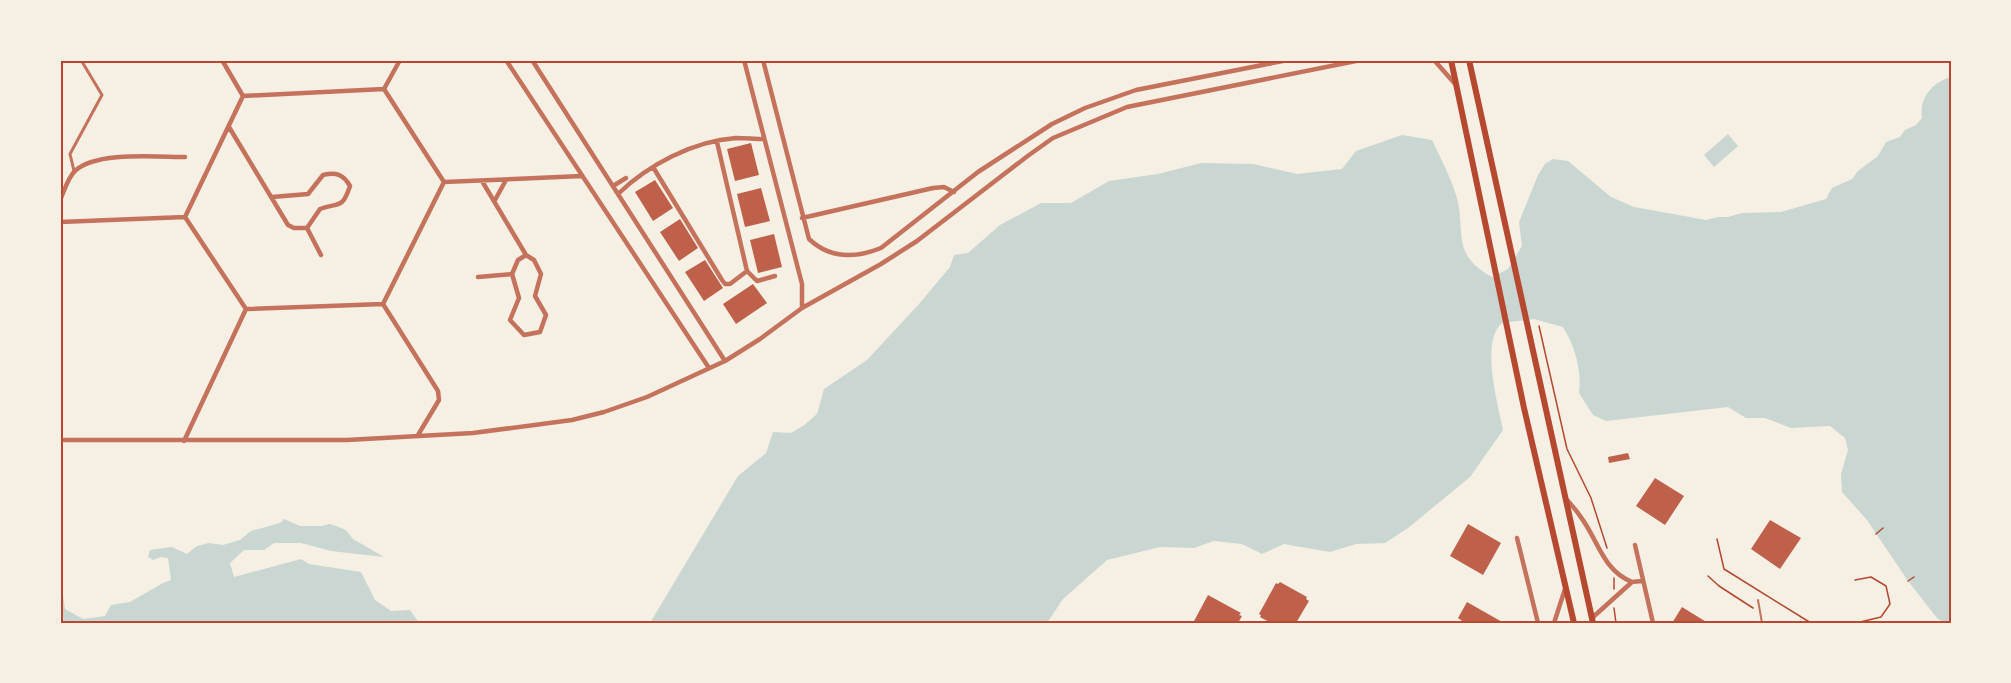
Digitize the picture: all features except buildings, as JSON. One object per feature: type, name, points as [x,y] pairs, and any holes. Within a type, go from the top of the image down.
[{"type":"main road","points":[[1451,60],[1524,408],[1574,623]]},
{"type":"main road","points":[[1469,60],[1593,620]]},
{"type":"street","points":[[74,171],[70,154],[102,95],[81,60]]},
{"type":"street","points":[[222,60],[243,96]]},
{"type":"street","points":[[384,90],[400,60]]},
{"type":"street","points":[[506,60],[709,368]]},
{"type":"street","points":[[532,60],[725,361]]},
{"type":"street","points":[[744,60],[802,284],[802,308]]},
{"type":"street","points":[[763,60],[809,239],[826,251],[849,255],[865,254],[881,248],[978,172],[1052,124],[1085,108],[1136,90],[1288,60]]},
{"type":"street","points":[[60,440],[347,440],[473,433],[572,420],[604,412],[647,397],[725,361],[802,308],[908,247],[1053,138],[1127,107],[1361,60]]},
{"type":"street","points":[[1434,60],[1456,85]]},
{"type":"street","points":[[243,96],[384,90]]},
{"type":"street","points":[[384,90],[444,182]]},
{"type":"street","points":[[185,217],[243,96]]},
{"type":"street","points":[[229,127],[291,227],[307,228]]},
{"type":"street","points":[[618,194],[653,166],[688,150],[734,138],[764,139]]},
{"type":"street","points":[[717,142],[747,271],[758,281],[775,276]]},
{"type":"street","points":[[60,200],[74,171],[94,160],[185,157]]},
{"type":"street","points":[[653,166],[725,284],[730,284],[747,271]]},
{"type":"street","points":[[272,197],[305,196],[311,192],[323,175],[342,176],[350,186],[342,203],[338,206],[320,209],[307,228]]},
{"type":"street","points":[[444,182],[582,176]]},
{"type":"street","points":[[613,186],[626,178]]},
{"type":"street","points":[[495,200],[506,180]]},
{"type":"street","points":[[482,181],[526,255],[534,260],[541,274],[535,296],[546,315],[538,333],[522,335],[510,320],[519,298],[512,274],[518,260],[526,255]]},
{"type":"street","points":[[383,304],[444,182]]},
{"type":"street","points":[[802,218],[933,188],[944,187],[954,192]]},
{"type":"street","points":[[60,222],[185,217]]},
{"type":"street","points":[[185,217],[246,309]]},
{"type":"street","points":[[307,228],[321,255]]},
{"type":"street","points":[[478,278],[512,274]]},
{"type":"street","points":[[246,309],[383,304]]},
{"type":"street","points":[[383,304],[438,391],[439,400],[418,435]]},
{"type":"street","points":[[183,441],[246,309]]},
{"type":"street","points":[[1568,501],[1581,516],[1601,554],[1615,573],[1632,582],[1642,581]]},
{"type":"street","points":[[1517,538],[1538,623]]},
{"type":"street","points":[[1635,545],[1653,623]]},
{"type":"street","points":[[1593,620],[1632,582]]},
{"type":"street","points":[[1554,623],[1565,589]]},
{"type":"lane","points":[[1758,600],[1762,623]]},
{"type":"path","points":[[1539,326],[1567,449],[1591,498],[1608,551]]},
{"type":"path","points":[[1876,534],[1883,528]]},
{"type":"path","points":[[1717,539],[1724,569],[1811,623]]},
{"type":"path","points":[[1615,573],[1613,598],[1616,623]]},
{"type":"path","points":[[1708,576],[1719,586],[1753,606],[1754,609]]},
{"type":"path","points":[[1855,580],[1871,576],[1886,586],[1890,604],[1881,617],[1856,623]]},
{"type":"path","points":[[1908,581],[1914,577]]},
{"type":"shaded area","points":[[1951,77],[1951,623],[1944,623],[1937,618],[1908,581],[1867,520],[1842,492],[1841,474],[1848,450],[1845,438],[1830,426],[1791,428],[1765,418],[1746,418],[1728,407],[1606,421],[1593,415],[1579,393],[1577,359],[1563,327],[1534,319],[1502,323],[1492,344],[1492,374],[1503,430],[1470,477],[1408,528],[1385,543],[1356,544],[1330,552],[1284,544],[1262,554],[1242,544],[1214,541],[1194,548],[1160,547],[1107,560],[1063,599],[1047,623],[650,623],[738,476],[766,453],[773,432],[791,433],[817,414],[824,389],[867,360],[950,267],[954,255],[968,253],[1000,225],[1041,203],[1071,203],[1109,181],[1158,174],[1201,163],[1253,164],[1297,174],[1342,169],[1356,151],[1402,135],[1432,140],[1459,205],[1464,249],[1469,259],[1478,268],[1492,277],[1508,269],[1522,246],[1519,222],[1538,175],[1545,164],[1553,159],[1568,161],[1611,197],[1634,207],[1706,220],[1742,213],[1781,212],[1826,199],[1832,188],[1852,179],[1858,171],[1878,156],[1886,142],[1900,137],[1905,130],[1916,125],[1922,118],[1925,97],[1938,83]]},
{"type":"shaded area","points":[[1728,134],[1738,146],[1714,167],[1704,155]]},
{"type":"shaded area","points":[[284,519],[300,526],[329,524],[336,526],[346,530],[353,539],[384,557],[331,551],[301,543],[274,543],[264,550],[244,550],[230,563],[234,577],[301,559],[309,564],[361,572],[375,600],[391,611],[410,610],[419,623],[60,623],[60,592],[63,595],[65,609],[83,619],[105,616],[111,605],[130,602],[171,580],[168,558],[161,557],[153,560],[148,557],[150,550],[172,547],[187,554],[197,546],[209,543],[223,545],[240,540],[251,531],[280,523]]}]
